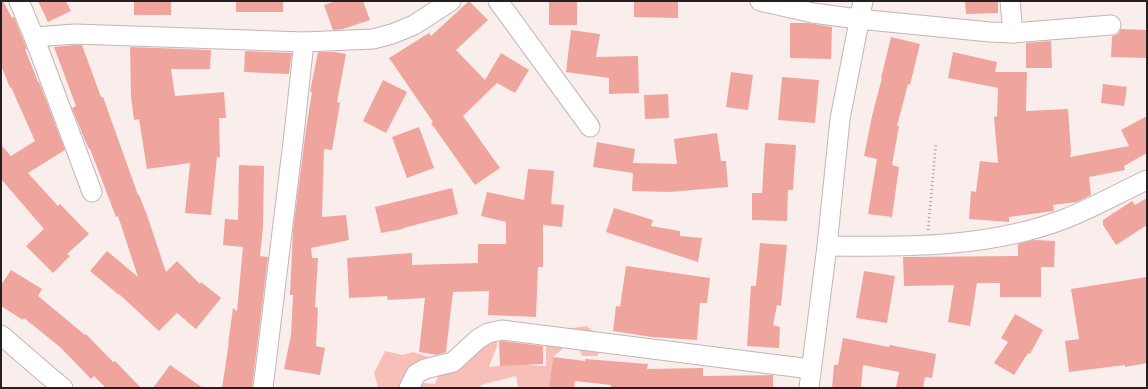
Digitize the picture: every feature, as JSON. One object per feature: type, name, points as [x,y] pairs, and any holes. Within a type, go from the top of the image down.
[{"type":"street","points":[[19,1],[92,192]]},
{"type":"street","points":[[34,37],[75,34],[304,42],[373,39],[392,34],[414,25],[451,1]]},
{"type":"street","points":[[498,1],[590,127]]},
{"type":"street","points":[[760,1],[814,13],[860,10],[990,32],[1013,33],[1111,25]]},
{"type":"street","points":[[1010,1],[1013,33]]},
{"type":"street","points":[[809,388],[827,246],[840,119],[860,10]]},
{"type":"street","points":[[263,388],[294,141],[304,42]]},
{"type":"street","points":[[827,246],[927,246],[969,242],[1028,230],[1067,218],[1147,180]]},
{"type":"street","points":[[409,388],[416,374],[425,369],[453,362],[488,332],[502,330],[811,369]]},
{"type":"street","points":[[1,334],[45,374],[63,388]]},
{"type":"path","points":[[927,246],[936,143]]},
{"type":"shaded area","points":[[587,326],[606,342],[597,356],[582,356],[580,351],[570,342],[553,357],[549,388],[518,388],[516,376],[481,385],[480,388],[378,388],[374,373],[385,351],[402,355],[413,352],[431,358],[414,375],[423,383],[435,384],[443,363],[496,335],[497,346],[489,367],[511,364],[546,366],[546,340],[558,330]]},
{"type":"building","points":[[1,1],[3,1],[12,18],[14,17],[65,150],[28,173],[58,206],[60,204],[89,234],[67,254],[70,256],[53,273],[26,246],[44,229],[1,179],[1,145],[11,156],[35,141],[1,65]]},
{"type":"building","points":[[38,1],[66,1],[71,11],[48,22]]},
{"type":"building","points":[[134,1],[171,1],[171,15],[134,15]]},
{"type":"building","points":[[236,1],[283,1],[283,12],[236,12]]},
{"type":"building","points":[[336,1],[363,1],[370,20],[343,29],[333,30],[324,5]]},
{"type":"building","points":[[469,1],[488,20],[456,50],[485,80],[501,53],[529,70],[515,93],[497,83],[463,116],[500,168],[475,185],[431,123],[433,122],[389,58],[429,33],[431,36]]},
{"type":"building","points":[[549,1],[577,1],[577,25],[549,25]]},
{"type":"building","points":[[634,1],[678,1],[678,18],[634,17]]},
{"type":"building","points":[[965,1],[998,1],[998,13],[966,14]]},
{"type":"building","points":[[790,23],[808,23],[832,27],[831,59],[790,58]]},
{"type":"building","points":[[1121,29],[1147,30],[1147,58],[1111,57],[1112,36],[1118,34]]},
{"type":"building","points":[[571,30],[600,34],[596,57],[638,56],[639,93],[609,94],[609,78],[566,72]]},
{"type":"building","points":[[891,37],[920,44],[910,85],[908,84],[897,126],[899,126],[892,165],[899,167],[892,217],[868,214],[877,159],[864,156]]},
{"type":"building","points":[[1051,41],[1052,68],[1026,68],[1026,43]]},
{"type":"building","points":[[82,45],[101,97],[103,97],[138,195],[147,215],[166,272],[177,261],[200,284],[201,282],[221,298],[196,329],[177,313],[159,331],[119,294],[90,271],[107,251],[138,277],[118,216],[116,217],[90,149],[72,108],[76,106],[54,47]]},
{"type":"building","points":[[130,47],[211,50],[210,69],[171,69],[175,96],[224,92],[226,118],[219,118],[220,157],[217,157],[211,215],[185,213],[190,163],[147,169],[139,119],[134,120],[131,97]]},
{"type":"building","points":[[245,51],[292,53],[289,74],[244,72]]},
{"type":"building","points":[[318,52],[335,52],[346,54],[337,102],[340,103],[332,150],[324,149],[322,217],[346,215],[349,240],[311,248],[312,258],[318,258],[315,307],[318,308],[316,346],[325,348],[320,375],[284,369],[291,335],[293,295],[290,295],[293,230],[312,92],[310,92]]},
{"type":"building","points":[[953,52],[997,62],[995,72],[1027,72],[1026,111],[1068,109],[1071,151],[1070,157],[1129,146],[1121,130],[1147,116],[1147,153],[1124,166],[1125,170],[1089,177],[1091,195],[1077,202],[1053,205],[1054,211],[1009,217],[1009,222],[969,219],[971,191],[976,192],[980,161],[998,163],[994,117],[997,116],[998,88],[948,78]]},
{"type":"building","points":[[731,72],[753,75],[748,110],[726,107]]},
{"type":"building","points":[[782,77],[819,80],[815,123],[778,120]]},
{"type":"building","points":[[383,80],[407,92],[386,133],[363,121]]},
{"type":"building","points":[[1103,84],[1127,87],[1124,106],[1101,103]]},
{"type":"building","points":[[668,94],[669,118],[645,119],[644,95]]},
{"type":"building","points":[[419,127],[434,168],[407,178],[392,137]]},
{"type":"building","points":[[717,133],[721,161],[726,161],[728,187],[669,192],[632,191],[633,173],[593,167],[597,142],[635,149],[633,163],[677,164],[674,139]]},
{"type":"building","points":[[765,143],[796,145],[793,190],[788,190],[787,221],[752,220],[752,193],[762,193]]},
{"type":"building","points":[[239,165],[264,166],[263,227],[260,256],[268,257],[252,388],[222,388],[233,308],[237,311],[243,247],[223,245],[225,219],[238,220]]},
{"type":"building","points":[[528,169],[554,171],[551,204],[564,205],[562,227],[543,225],[543,267],[538,267],[536,317],[488,315],[489,291],[453,292],[446,352],[437,355],[419,352],[425,298],[388,300],[387,296],[349,298],[347,258],[412,253],[412,265],[478,263],[478,244],[506,244],[506,222],[481,216],[487,192],[524,200]]},
{"type":"building","points":[[452,188],[458,214],[403,229],[381,233],[375,207]]},
{"type":"building","points":[[1147,198],[1147,225],[1116,245],[1103,225],[1103,220],[1132,201],[1135,205]]},
{"type":"building","points":[[614,208],[653,220],[651,226],[680,231],[680,236],[702,238],[698,262],[606,232]]},
{"type":"building","points":[[1034,240],[1055,241],[1054,267],[1041,267],[1041,297],[1000,297],[1000,283],[977,283],[970,326],[948,322],[954,285],[904,286],[903,257],[1018,256],[1018,244]]},
{"type":"building","points":[[760,243],[787,245],[781,306],[777,305],[773,325],[780,327],[779,348],[747,346],[751,286],[756,286]]},
{"type":"building","points":[[626,266],[710,278],[707,303],[700,303],[697,340],[652,337],[613,331],[616,306],[620,307]]},
{"type":"building","points":[[11,270],[42,289],[38,296],[85,335],[86,334],[141,388],[106,388],[94,376],[91,379],[60,347],[24,318],[23,320],[1,306],[1,285]]},
{"type":"building","points":[[864,271],[895,276],[887,323],[856,318]]},
{"type":"building","points":[[1147,277],[1147,363],[1125,367],[1125,365],[1069,372],[1065,341],[1079,339],[1071,289]]},
{"type":"building","points":[[1015,314],[1043,330],[1030,354],[1028,353],[1014,375],[994,363],[1008,342],[1001,338]]},
{"type":"building","points":[[843,338],[936,354],[932,378],[925,377],[923,388],[896,388],[899,372],[863,365],[861,388],[832,388],[834,365],[838,365]]},
{"type":"building","points":[[502,341],[543,346],[543,364],[500,366],[499,342]]},
{"type":"building","points":[[553,357],[585,361],[585,359],[648,364],[647,369],[703,368],[703,376],[773,375],[773,388],[611,388],[611,385],[575,381],[574,388],[549,388]]},
{"type":"building","points":[[170,365],[203,388],[153,388]]}]
